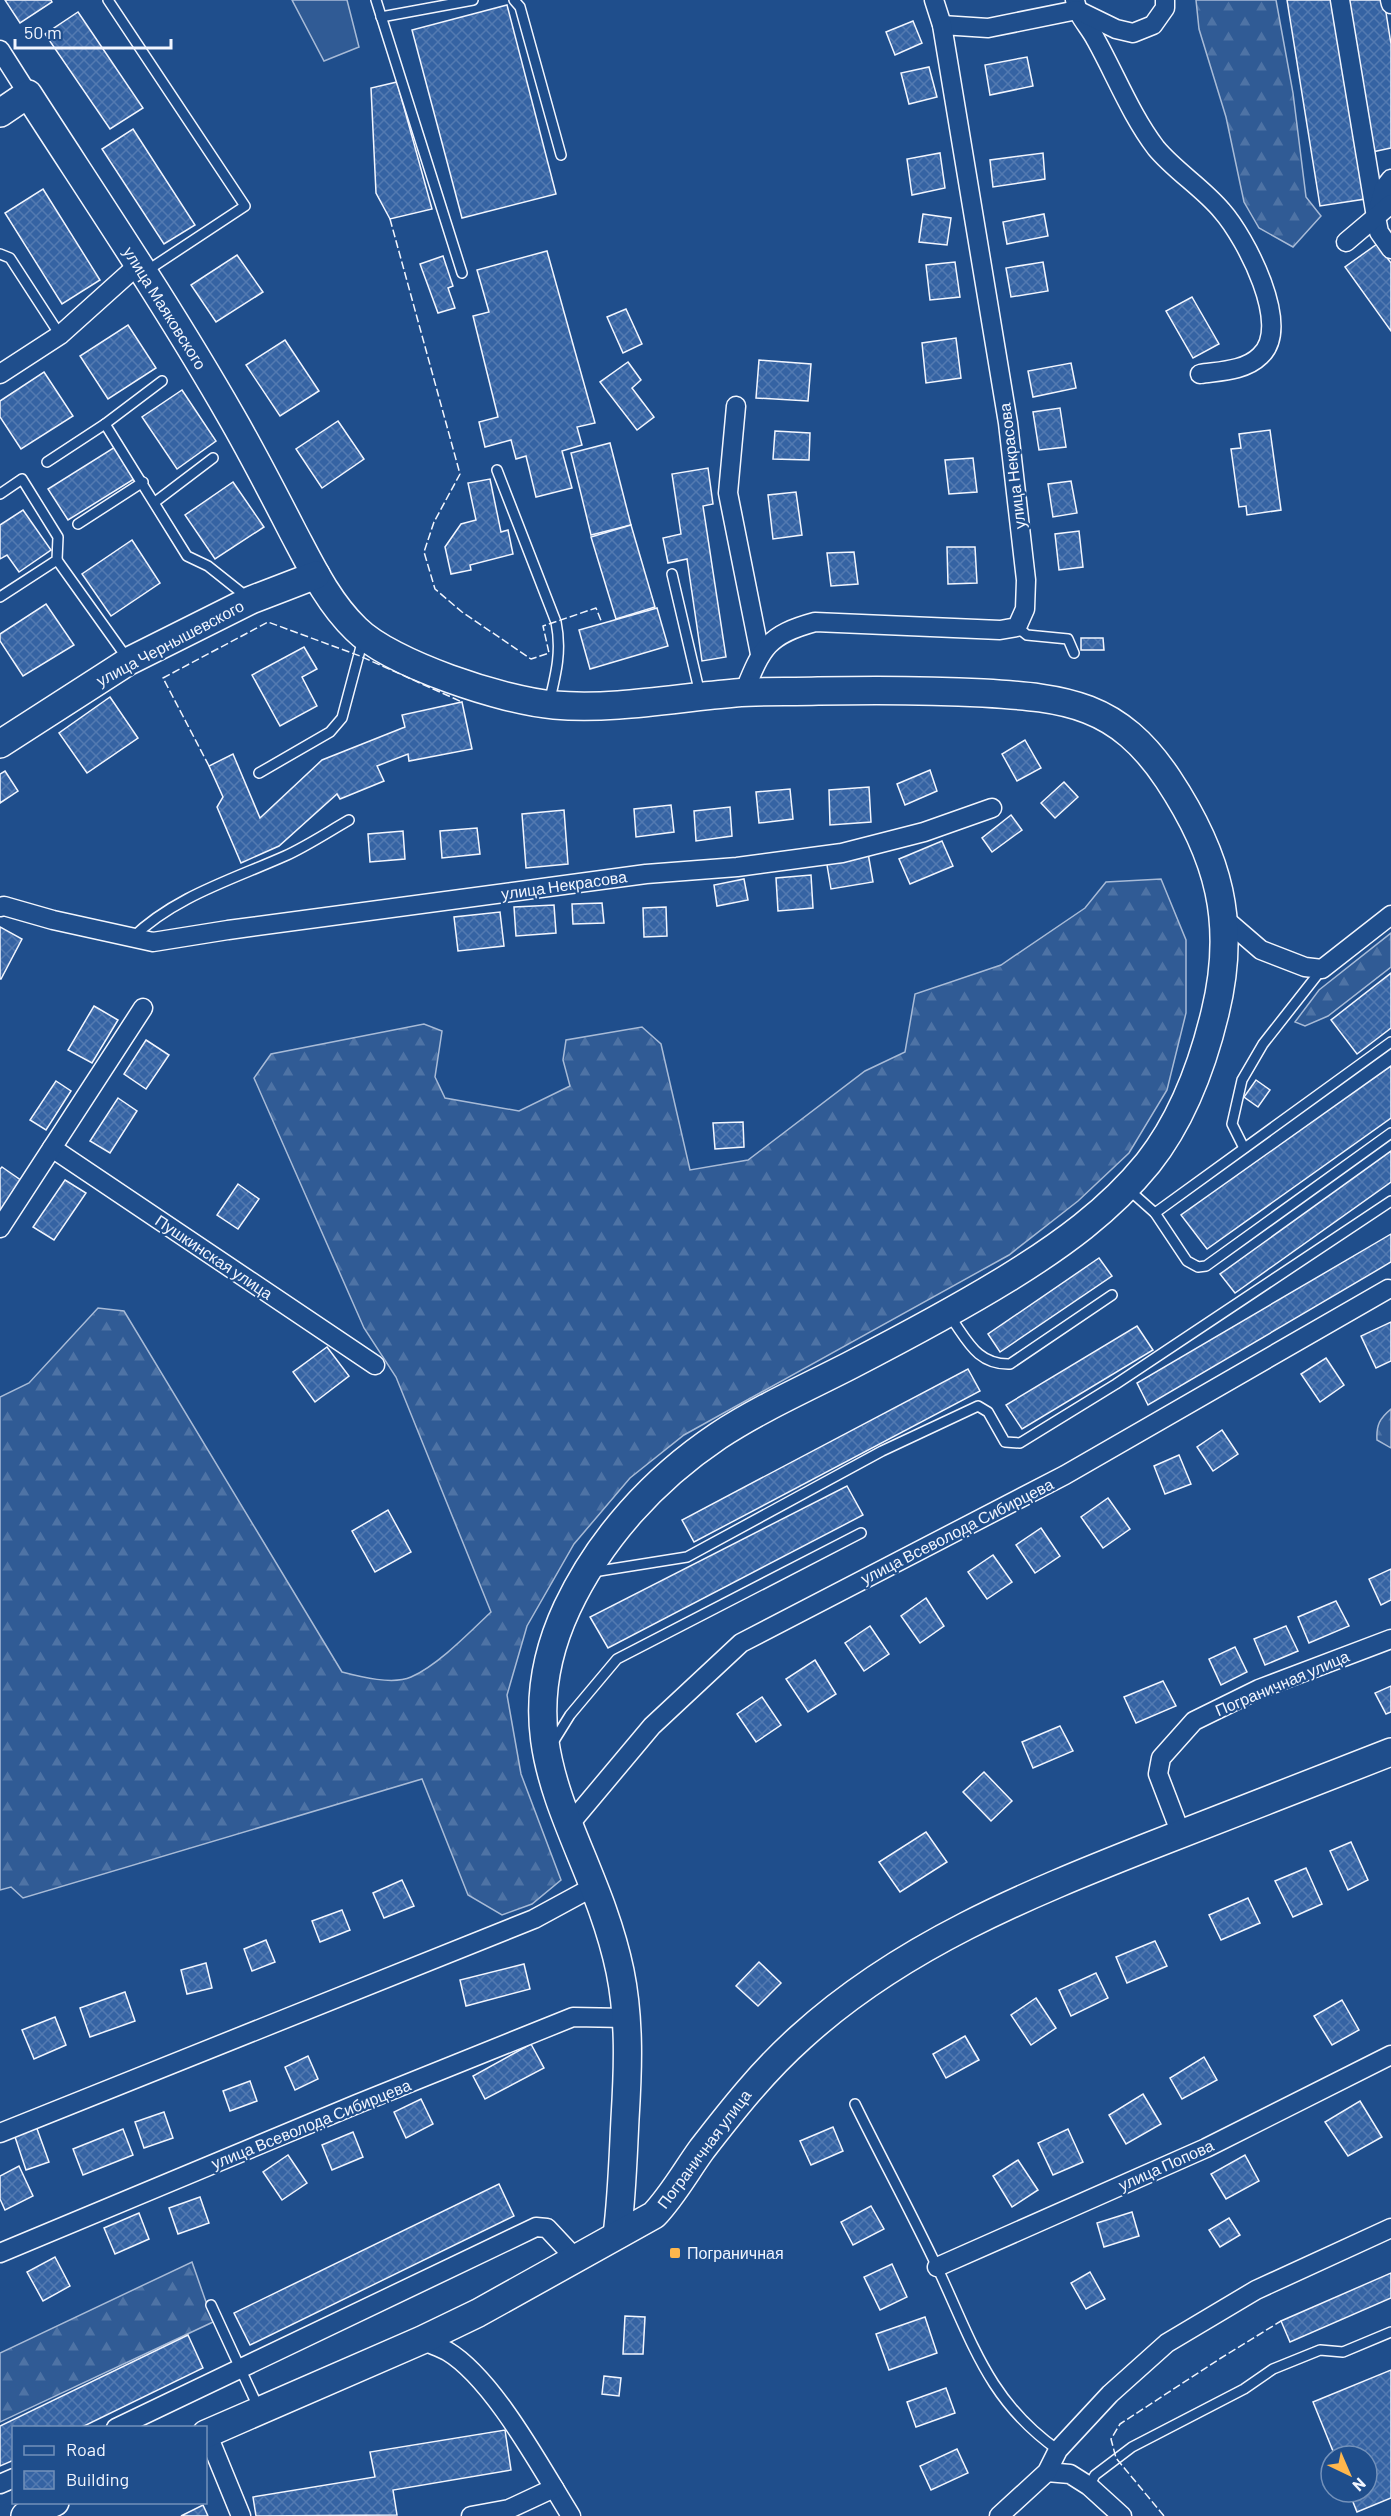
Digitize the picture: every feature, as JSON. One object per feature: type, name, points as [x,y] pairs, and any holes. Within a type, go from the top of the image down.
[{"type":"main road","name":"улица Маяковского","points":[[28,94],[200,361],[316,575],[334,604],[363,637],[408,662],[503,697],[549,705],[602,707],[744,692],[926,690],[1064,701],[1102,714],[1126,730],[1141,745],[1172,785],[1211,861],[1225,919],[1225,950],[1218,1001],[1205,1053],[1173,1127],[1152,1159],[1126,1187],[1071,1237],[949,1315],[768,1408],[719,1436],[676,1468],[642,1498],[612,1533],[585,1574],[567,1609],[552,1646],[544,1676],[541,1701],[542,1730],[554,1784],[611,1935],[621,1976],[626,2018],[628,2072],[617,2235]]},
{"type":"main road","points":[[0,113],[28,94]]},
{"type":"main road","name":"улица Чернышевского","points":[[0,744],[129,661],[251,600],[316,575]]},
{"type":"main road","name":"Пограничная улица","points":[[207,2434],[422,2340],[478,2313],[577,2260],[654,2215],[669,2199],[700,2152],[753,2084],[771,2065],[841,2002],[886,1970],[945,1936],[1006,1906],[1181,1834],[1391,1752]]},
{"type":"main road","points":[[25,2516],[51,2504]]},
{"type":"street","name":"улица Некрасова","points":[[934,0],[942,25],[1008,423],[1026,580],[1025,609],[1017,627]]},
{"type":"street","points":[[942,25],[988,28],[1076,5],[1116,29],[1133,33],[1153,25],[1165,8],[1165,0]]},
{"type":"street","points":[[1340,0],[1376,218],[1379,232],[1391,249]]},
{"type":"street","points":[[1076,5],[1134,113],[1157,149],[1222,211],[1245,243],[1272,312],[1270,337],[1262,356],[1245,366],[1200,374]]},
{"type":"street","name":"улица Маяковского","points":[[0,50],[28,94]]},
{"type":"street","points":[[1376,218],[1384,188],[1391,179]]},
{"type":"street","points":[[1346,242],[1391,204]]},
{"type":"street","points":[[0,374],[60,335],[141,269]]},
{"type":"street","points":[[736,406],[728,493],[760,654]]},
{"type":"street","points":[[744,692],[760,654],[772,640],[789,629],[815,622],[1000,630],[1017,627]]},
{"type":"street","name":"улица Некрасова","points":[[132,938],[153,942],[646,874],[737,867],[842,853],[924,832],[993,808]]},
{"type":"street","points":[[0,907],[4,906],[132,938]]},
{"type":"street","points":[[1225,919],[1261,950],[1305,967],[1322,969],[1391,915]]},
{"type":"street","points":[[0,1228],[143,1008]]},
{"type":"street","name":"Пушкинская улица","points":[[52,1148],[375,1365]]},
{"type":"street","name":"улица Всеволода Сибирцева","points":[[569,1825],[652,1726],[741,1642],[1065,1475],[1390,1289]]},
{"type":"street","name":"Пограничная улица","points":[[1181,1834],[1158,1774],[1161,1758],[1194,1721],[1259,1689],[1391,1639]]},
{"type":"street","points":[[0,2133],[534,1920],[592,1887]]},
{"type":"street","name":"улица Всеволода Сибирцева","points":[[0,2253],[357,2104],[573,2017],[626,2018]]},
{"type":"street","name":"улица Попова","points":[[937,2267],[1206,2148],[1391,2055]]},
{"type":"street","points":[[118,2426],[536,2227],[547,2228],[577,2260]]},
{"type":"street","points":[[999,2516],[1047,2472],[1058,2450],[1110,2394],[1167,2343],[1256,2290],[1391,2228]]},
{"type":"street","points":[[422,2340],[448,2352],[484,2386],[500,2405],[572,2516]]},
{"type":"street","points":[[207,2436],[241,2516]]},
{"type":"street","points":[[1047,2472],[1070,2474],[1089,2486],[1122,2516]]},
{"type":"street","points":[[471,2516],[509,2509],[554,2488]]},
{"type":"lane","points":[[108,0],[245,206],[141,269]]},
{"type":"lane","points":[[376,0],[462,273]]},
{"type":"lane","points":[[381,17],[473,0]]},
{"type":"lane","points":[[514,0],[520,7],[561,155]]},
{"type":"lane","points":[[0,254],[10,258],[60,335]]},
{"type":"lane","points":[[47,462],[105,424],[162,381]]},
{"type":"lane","points":[[105,424],[187,555],[208,566],[251,600]]},
{"type":"lane","points":[[155,502],[213,458]]},
{"type":"lane","points":[[497,470],[556,622],[560,640],[559,659],[549,705]]},
{"type":"lane","points":[[0,494],[22,479],[58,537],[57,560],[129,661]]},
{"type":"lane","points":[[78,524],[143,482]]},
{"type":"lane","points":[[0,597],[57,560]]},
{"type":"lane","points":[[672,574],[701,697]]},
{"type":"lane","points":[[1017,627],[1027,635],[1068,639],[1074,653]]},
{"type":"lane","points":[[258,773],[330,732],[342,718],[363,637]]},
{"type":"lane","points":[[132,938],[151,920],[177,904],[286,855],[349,820]]},
{"type":"lane","points":[[1244,1148],[1232,1124],[1242,1080],[1263,1044],[1322,969]]},
{"type":"lane","points":[[1155,1213],[1391,1042]]},
{"type":"lane","points":[[1126,1187],[1155,1213],[1187,1261],[1197,1267],[1206,1266],[1391,1133]]},
{"type":"lane","points":[[585,1574],[687,1557],[882,1451],[978,1406],[988,1412],[1005,1442],[1020,1443],[1116,1384],[1391,1201]]},
{"type":"lane","points":[[949,1315],[981,1358],[996,1364],[1010,1364],[1112,1295]]},
{"type":"lane","points":[[546,1753],[570,1715],[617,1659],[861,1533]]},
{"type":"lane","points":[[855,2104],[937,2267],[980,2363],[1017,2416],[1058,2450]]},
{"type":"lane","points":[[211,2305],[259,2411]]},
{"type":"lane","points":[[1089,2486],[1095,2475],[1132,2447],[1244,2389],[1272,2369],[1320,2350],[1343,2352],[1391,2332]]},
{"type":"shaded area","points":[[292,0],[347,0],[359,47],[324,61]]},
{"type":"green space","points":[[1196,0],[1276,0],[1293,93],[1306,197],[1321,216],[1293,247],[1259,228],[1244,202],[1226,117],[1199,29]]},
{"type":"green space","points":[[1161,879],[1186,940],[1186,1013],[1167,1090],[1129,1153],[1078,1201],[1009,1255],[684,1435],[630,1478],[574,1544],[527,1626],[507,1695],[521,1774],[561,1880],[532,1904],[502,1915],[468,1895],[422,1779],[23,1898],[11,1887],[0,1890],[0,1397],[29,1383],[98,1308],[124,1311],[342,1672],[386,1680],[411,1677],[442,1657],[491,1612],[396,1377],[364,1328],[254,1078],[271,1054],[424,1024],[442,1031],[435,1077],[445,1098],[519,1111],[570,1086],[563,1060],[566,1040],[642,1027],[661,1044],[690,1170],[748,1160],[865,1071],[905,1052],[915,994],[1001,965],[1085,908],[1106,882]]},
{"type":"green space","points":[[1391,933],[1391,967],[1328,1016],[1305,1026],[1295,1022],[1319,990]]},
{"type":"green space","points":[[1391,1409],[1391,1448],[1377,1440],[1377,1430],[1384,1416]]},
{"type":"green space","points":[[192,2262],[213,2322],[0,2422],[0,2353]]},
{"type":"building","points":[[5,0],[51,0],[52,2],[20,23]]},
{"type":"building","points":[[1287,0],[1335,0],[1365,199],[1320,206]]},
{"type":"building","points":[[1347,0],[1384,0],[1391,44],[1391,148],[1372,152]]},
{"type":"building","points":[[507,5],[556,194],[462,218],[412,30]]},
{"type":"building","points":[[78,12],[143,108],[110,129],[45,34]]},
{"type":"building","points":[[913,21],[922,43],[895,55],[886,32]]},
{"type":"building","points":[[1027,57],[1033,86],[990,95],[985,65]]},
{"type":"building","points":[[929,67],[937,97],[909,104],[901,73]]},
{"type":"building","points":[[397,82],[432,209],[390,219],[376,193],[371,88]]},
{"type":"building","points":[[133,129],[195,225],[164,244],[102,149]]},
{"type":"building","points":[[940,153],[945,188],[912,195],[907,159]]},
{"type":"building","points":[[1043,153],[1045,179],[993,187],[990,160]]},
{"type":"building","points":[[43,189],[100,280],[62,304],[5,213]]},
{"type":"building","points":[[923,214],[951,218],[947,245],[919,242]]},
{"type":"building","points":[[1044,214],[1048,236],[1007,244],[1003,222]]},
{"type":"building","points":[[1377,244],[1391,263],[1391,331],[1345,267]]},
{"type":"building","points":[[547,251],[595,423],[577,427],[582,445],[562,451],[572,488],[536,497],[526,456],[516,459],[511,440],[485,447],[479,422],[498,417],[473,316],[489,312],[477,270]]},
{"type":"building","points":[[237,255],[263,292],[216,322],[191,285]]},
{"type":"building","points":[[443,256],[453,286],[448,288],[455,308],[438,313],[420,264]]},
{"type":"building","points":[[955,262],[960,297],[930,300],[926,265]]},
{"type":"building","points":[[1043,262],[1048,291],[1011,297],[1006,268]]},
{"type":"building","points":[[1192,297],[1219,344],[1193,358],[1166,311]]},
{"type":"building","points":[[626,309],[642,344],[623,353],[607,317]]},
{"type":"building","points":[[128,325],[156,368],[108,399],[80,356]]},
{"type":"building","points":[[956,338],[961,378],[926,383],[922,343]]},
{"type":"building","points":[[285,340],[319,391],[280,416],[246,365]]},
{"type":"building","points":[[759,360],[811,364],[808,401],[756,398]]},
{"type":"building","points":[[628,362],[641,380],[632,388],[654,417],[637,430],[600,382]]},
{"type":"building","points":[[1071,363],[1076,388],[1033,397],[1028,371]]},
{"type":"building","points":[[44,372],[73,416],[21,449],[0,417],[0,401]]},
{"type":"building","points":[[182,390],[216,441],[177,469],[142,417]]},
{"type":"building","points":[[1060,408],[1066,447],[1039,450],[1033,412]]},
{"type":"building","points":[[338,421],[364,459],[322,488],[296,449]]},
{"type":"building","points":[[1270,430],[1281,510],[1247,515],[1246,506],[1239,507],[1231,449],[1241,448],[1239,434]]},
{"type":"building","points":[[775,431],[810,433],[809,460],[773,459]]},
{"type":"building","points":[[610,443],[631,525],[591,535],[571,453]]},
{"type":"building","points":[[115,447],[134,479],[68,520],[48,489]]},
{"type":"building","points":[[973,458],[977,492],[949,494],[945,460]]},
{"type":"building","points":[[708,468],[713,504],[703,506],[726,657],[702,661],[687,559],[668,563],[663,538],[681,534],[672,474]]},
{"type":"building","points":[[490,479],[501,532],[508,530],[513,554],[470,565],[471,570],[451,574],[445,547],[461,524],[476,520],[468,483]]},
{"type":"building","points":[[1071,481],[1077,513],[1053,517],[1048,484]]},
{"type":"building","points":[[233,482],[264,527],[215,559],[185,515]]},
{"type":"building","points":[[796,492],[802,535],[773,539],[768,495]]},
{"type":"building","points":[[23,510],[51,550],[19,572],[7,555],[0,559],[0,525]]},
{"type":"building","points":[[631,525],[655,607],[616,619],[591,537]]},
{"type":"building","points":[[1079,531],[1083,567],[1059,570],[1055,534]]},
{"type":"building","points":[[132,540],[160,583],[111,616],[82,574]]},
{"type":"building","points":[[947,547],[975,547],[977,583],[948,584]]},
{"type":"building","points":[[854,552],[858,584],[831,586],[827,553]]},
{"type":"building","points":[[46,604],[74,645],[23,676],[0,641],[0,634]]},
{"type":"building","points":[[657,608],[668,646],[590,669],[579,630]]},
{"type":"building","points":[[1081,638],[1103,638],[1104,650],[1081,650]]},
{"type":"building","points":[[304,647],[317,669],[302,677],[317,706],[280,726],[252,675]]},
{"type":"building","points":[[110,697],[138,738],[87,773],[59,733]]},
{"type":"building","points":[[462,702],[472,749],[409,761],[408,754],[377,766],[384,781],[340,799],[337,794],[279,846],[241,863],[217,807],[223,797],[209,766],[233,754],[260,818],[322,760],[405,727],[402,715]]},
{"type":"building","points":[[1025,740],[1041,768],[1017,781],[1002,754]]},
{"type":"building","points":[[930,770],[937,791],[905,805],[897,784]]},
{"type":"building","points":[[5,771],[18,791],[0,803],[0,774]]},
{"type":"building","points":[[1064,782],[1078,797],[1055,818],[1041,803]]},
{"type":"building","points":[[869,787],[871,822],[830,825],[829,790]]},
{"type":"building","points":[[790,789],[793,819],[759,823],[756,792]]},
{"type":"building","points":[[671,805],[674,832],[636,837],[634,809]]},
{"type":"building","points":[[730,807],[732,836],[696,841],[694,811]]},
{"type":"building","points":[[564,810],[568,864],[526,868],[522,814]]},
{"type":"building","points":[[1011,815],[1022,830],[992,852],[982,838]]},
{"type":"building","points":[[477,828],[480,854],[442,858],[440,831]]},
{"type":"building","points":[[403,831],[405,859],[370,862],[368,834]]},
{"type":"building","points":[[942,841],[953,866],[910,884],[899,859]]},
{"type":"building","points":[[868,853],[873,882],[831,889],[826,859]]},
{"type":"building","points":[[811,875],[813,908],[778,911],[776,878]]},
{"type":"building","points":[[744,879],[748,900],[717,906],[714,885]]},
{"type":"building","points":[[602,903],[604,923],[573,924],[572,904]]},
{"type":"building","points":[[554,905],[556,933],[516,936],[514,907]]},
{"type":"building","points":[[666,907],[667,936],[644,937],[643,908]]},
{"type":"building","points":[[500,912],[504,946],[458,951],[454,917]]},
{"type":"building","points":[[0,927],[22,939],[1,979],[0,979]]},
{"type":"building","points":[[1391,973],[1391,1028],[1357,1054],[1331,1020]]},
{"type":"building","points":[[94,1006],[118,1020],[92,1063],[68,1050]]},
{"type":"building","points":[[146,1040],[169,1055],[146,1089],[124,1074]]},
{"type":"building","points":[[1391,1066],[1391,1118],[1207,1249],[1181,1215]]},
{"type":"building","points":[[1256,1080],[1270,1090],[1258,1107],[1244,1097]]},
{"type":"building","points":[[56,1081],[71,1091],[46,1130],[30,1120]]},
{"type":"building","points":[[118,1098],[137,1111],[110,1153],[90,1141]]},
{"type":"building","points":[[743,1122],[744,1147],[715,1149],[713,1123]]},
{"type":"building","points":[[1391,1151],[1391,1182],[1235,1293],[1220,1274]]},
{"type":"building","points":[[2,1167],[22,1181],[0,1212],[0,1169]]},
{"type":"building","points":[[65,1180],[86,1193],[54,1240],[33,1227]]},
{"type":"building","points":[[238,1184],[259,1199],[238,1229],[217,1215]]},
{"type":"building","points":[[1391,1234],[1391,1262],[1148,1405],[1137,1383]]},
{"type":"building","points":[[1099,1258],[1112,1276],[1000,1352],[988,1334]]},
{"type":"building","points":[[1391,1322],[1391,1361],[1376,1368],[1361,1336]]},
{"type":"building","points":[[1137,1326],[1153,1350],[1022,1429],[1006,1405]]},
{"type":"building","points":[[327,1347],[349,1376],[315,1402],[293,1372]]},
{"type":"building","points":[[1326,1358],[1344,1385],[1320,1402],[1301,1374]]},
{"type":"building","points":[[968,1369],[980,1391],[694,1542],[682,1520]]},
{"type":"building","points":[[1222,1430],[1238,1454],[1213,1471],[1197,1447]]},
{"type":"building","points":[[1179,1455],[1191,1484],[1165,1494],[1154,1466]]},
{"type":"building","points":[[847,1486],[863,1515],[608,1648],[590,1617]]},
{"type":"building","points":[[1108,1498],[1130,1529],[1103,1548],[1081,1517]]},
{"type":"building","points":[[388,1510],[411,1552],[375,1572],[352,1531]]},
{"type":"building","points":[[1041,1528],[1060,1556],[1035,1573],[1016,1545]]},
{"type":"building","points":[[993,1555],[1012,1582],[987,1599],[968,1572]]},
{"type":"building","points":[[1391,1569],[1391,1600],[1381,1605],[1369,1579]]},
{"type":"building","points":[[926,1598],[944,1626],[920,1643],[901,1616]]},
{"type":"building","points":[[1336,1601],[1349,1626],[1309,1643],[1298,1617]]},
{"type":"building","points":[[870,1626],[889,1654],[864,1671],[845,1643]]},
{"type":"building","points":[[1286,1626],[1298,1651],[1265,1665],[1254,1639]]},
{"type":"building","points":[[1235,1647],[1247,1672],[1221,1685],[1209,1659]]},
{"type":"building","points":[[815,1660],[836,1694],[808,1712],[786,1679]]},
{"type":"building","points":[[1163,1681],[1176,1706],[1136,1723],[1124,1697]]},
{"type":"building","points":[[1391,1686],[1391,1712],[1386,1714],[1375,1693]]},
{"type":"building","points":[[762,1697],[781,1725],[756,1742],[737,1714]]},
{"type":"building","points":[[1060,1726],[1073,1751],[1033,1768],[1022,1742]]},
{"type":"building","points":[[984,1772],[1012,1801],[991,1821],[963,1792]]},
{"type":"building","points":[[926,1832],[947,1862],[900,1892],[879,1862]]},
{"type":"building","points":[[1351,1842],[1368,1880],[1348,1890],[1330,1851]]},
{"type":"building","points":[[1306,1868],[1322,1904],[1293,1917],[1275,1881]]},
{"type":"building","points":[[402,1880],[414,1906],[384,1918],[373,1893]]},
{"type":"building","points":[[1248,1898],[1260,1923],[1221,1940],[1209,1915]]},
{"type":"building","points":[[342,1910],[350,1930],[320,1942],[312,1921]]},
{"type":"building","points":[[266,1940],[275,1962],[252,1971],[244,1949]]},
{"type":"building","points":[[1155,1941],[1167,1966],[1127,1983],[1116,1957]]},
{"type":"building","points":[[759,1962],[781,1983],[758,2006],[736,1986]]},
{"type":"building","points":[[206,1963],[212,1988],[187,1994],[181,1970]]},
{"type":"building","points":[[524,1964],[530,1989],[466,2006],[460,1980]]},
{"type":"building","points":[[1096,1973],[1108,1998],[1071,2016],[1059,1990]]},
{"type":"building","points":[[125,1992],[135,2021],[90,2037],[80,2008]]},
{"type":"building","points":[[1036,1998],[1056,2028],[1031,2045],[1011,2015]]},
{"type":"building","points":[[1342,2000],[1359,2030],[1332,2045],[1314,2016]]},
{"type":"building","points":[[55,2017],[66,2045],[34,2059],[22,2030]]},
{"type":"building","points":[[965,2036],[979,2060],[946,2078],[933,2054]]},
{"type":"building","points":[[531,2044],[544,2068],[485,2099],[473,2076]]},
{"type":"building","points":[[308,2056],[318,2079],[295,2090],[285,2067]]},
{"type":"building","points":[[1204,2057],[1217,2080],[1182,2099],[1170,2078]]},
{"type":"building","points":[[250,2081],[257,2101],[230,2111],[223,2091]]},
{"type":"building","points":[[1143,2094],[1161,2124],[1126,2144],[1109,2115]]},
{"type":"building","points":[[421,2099],[433,2124],[406,2138],[394,2112]]},
{"type":"building","points":[[1360,2101],[1382,2137],[1348,2156],[1325,2122]]},
{"type":"building","points":[[164,2112],[173,2138],[144,2148],[135,2122]]},
{"type":"building","points":[[36,2126],[49,2162],[26,2170],[14,2134]]},
{"type":"building","points":[[833,2127],[843,2151],[811,2165],[800,2141]]},
{"type":"building","points":[[123,2129],[133,2155],[83,2175],[73,2149]]},
{"type":"building","points":[[1068,2129],[1083,2162],[1053,2175],[1038,2143]]},
{"type":"building","points":[[353,2132],[363,2157],[332,2170],[322,2145]]},
{"type":"building","points":[[288,2155],[307,2183],[282,2200],[263,2172]]},
{"type":"building","points":[[1245,2155],[1259,2181],[1226,2199],[1211,2174]]},
{"type":"building","points":[[1018,2160],[1038,2190],[1012,2207],[993,2176]]},
{"type":"building","points":[[19,2166],[33,2196],[5,2210],[0,2199],[0,2176]]},
{"type":"building","points":[[499,2184],[514,2216],[250,2345],[234,2313]]},
{"type":"building","points":[[200,2197],[209,2223],[178,2234],[169,2208]]},
{"type":"building","points":[[871,2206],[884,2229],[853,2245],[841,2222]]},
{"type":"building","points":[[1132,2212],[1139,2236],[1104,2247],[1097,2223]]},
{"type":"building","points":[[139,2213],[149,2239],[115,2254],[104,2228]]},
{"type":"building","points":[[1229,2218],[1240,2235],[1220,2247],[1209,2230]]},
{"type":"building","points":[[55,2257],[70,2286],[43,2301],[27,2272]]},
{"type":"building","points":[[892,2264],[907,2297],[880,2310],[864,2277]]},
{"type":"building","points":[[1090,2272],[1105,2299],[1086,2309],[1071,2283]]},
{"type":"building","points":[[1391,2273],[1391,2298],[1290,2342],[1281,2321]]},
{"type":"building","points":[[625,2316],[645,2317],[643,2354],[623,2354]]},
{"type":"building","points":[[925,2317],[937,2353],[889,2370],[876,2334]]},
{"type":"building","points":[[188,2335],[203,2368],[84,2426],[12,2426],[12,2461],[0,2466],[0,2426]]},
{"type":"building","points":[[1391,2370],[1391,2498],[1379,2503],[1379,2444],[1330,2444],[1313,2402]]},
{"type":"building","points":[[604,2376],[621,2378],[619,2396],[602,2394]]},
{"type":"building","points":[[946,2388],[955,2413],[916,2427],[907,2402]]},
{"type":"building","points":[[505,2430],[511,2470],[393,2490],[397,2515],[256,2516],[253,2497],[375,2477],[370,2452]]},
{"type":"building","points":[[957,2449],[968,2473],[931,2490],[920,2466]]},
{"type":"building","points":[[1354,2504],[1376,2504],[1357,2512]]},
{"type":"building","points":[[203,2505],[208,2516],[181,2516]]},
{"type":"fence","points":[[390,219],[460,474],[434,522],[424,552],[435,589],[462,612],[531,659],[549,653],[543,626],[596,608],[602,623]]},
{"type":"fence","points":[[209,766],[163,678],[268,622],[360,656],[462,702]]},
{"type":"fence","points":[[1164,2516],[1116,2458],[1111,2439],[1120,2424],[1281,2321]]},
{"type":"place","name":"Пограничная","points":[[675,2253]]}]
